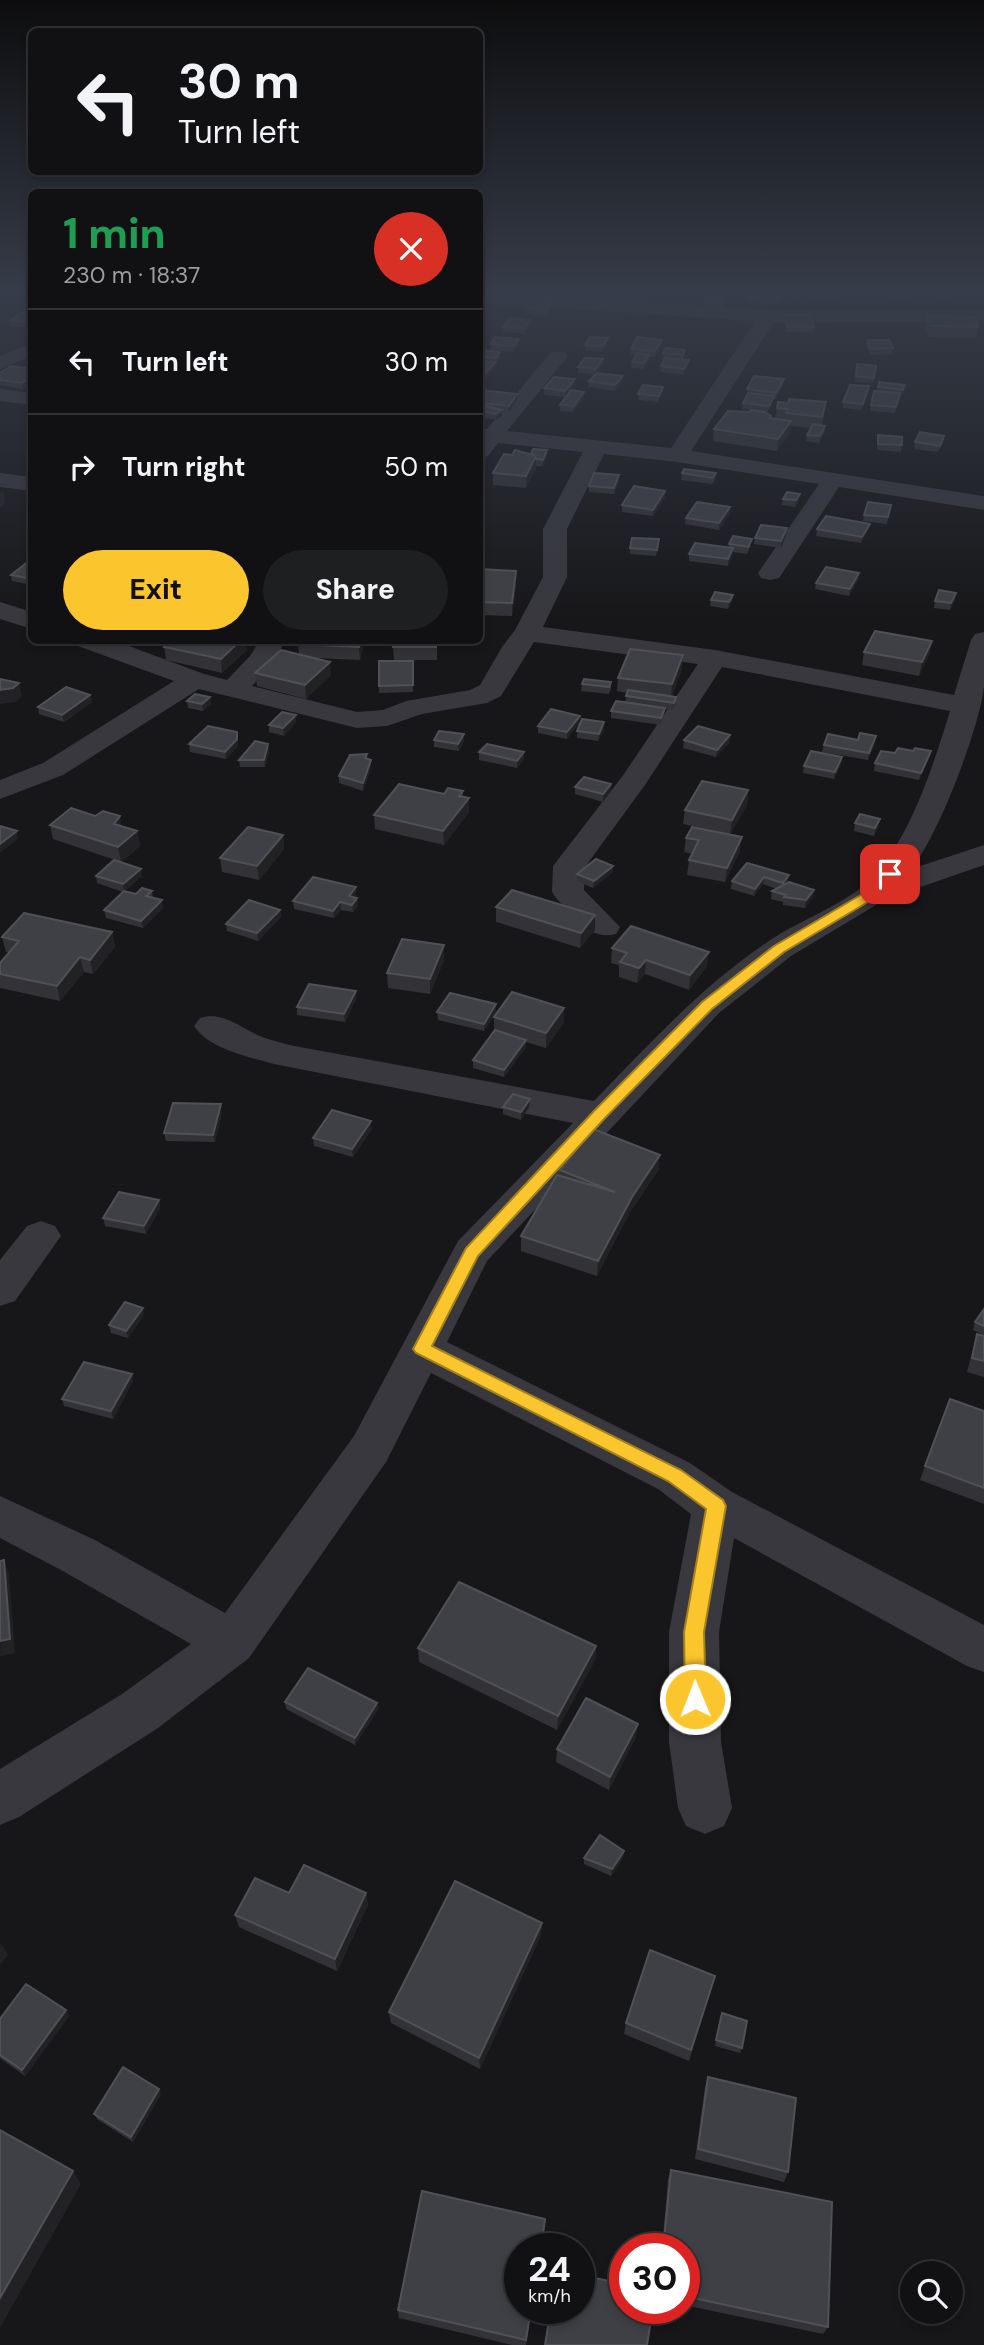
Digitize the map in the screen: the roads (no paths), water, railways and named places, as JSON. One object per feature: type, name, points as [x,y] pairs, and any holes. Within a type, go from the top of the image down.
[{"type":"street","points":[[483,440],[518,400]]},
{"type":"street","points":[[677,455],[713,400]]},
{"type":"street","points":[[483,440],[677,455],[984,503]]},
{"type":"street","points":[[98,644],[195,680],[357,720],[387,718],[416,707],[477,697],[491,690],[515,647],[527,633],[555,577],[555,529],[597,447]]},
{"type":"street","points":[[770,573],[834,478]]},
{"type":"street","points":[[0,480],[28,484]]},
{"type":"street","points":[[527,633],[715,658],[966,706]]},
{"type":"street","points":[[874,893],[906,855],[920,828],[951,755],[984,640]]},
{"type":"street","points":[[234,689],[261,660],[271,644]]},
{"type":"street","points":[[604,927],[568,892],[569,866],[635,779],[715,658]]},
{"type":"street","points":[[0,790],[53,769],[195,680]]},
{"type":"street","points":[[0,1799],[140,1711],[232,1642],[370,1449],[472,1252],[707,1006],[779,949],[874,893],[982,856]]},
{"type":"street","points":[[212,1026],[249,1045],[287,1056],[600,1115]]},
{"type":"street","points":[[0,1290],[41,1236]]},
{"type":"street","points":[[422,1349],[674,1476],[716,1506],[984,1650]]},
{"type":"street","points":[[705,1808],[695,1742],[694,1632],[716,1506]]},
{"type":"street","points":[[0,1516],[78,1555],[232,1642]]}]
